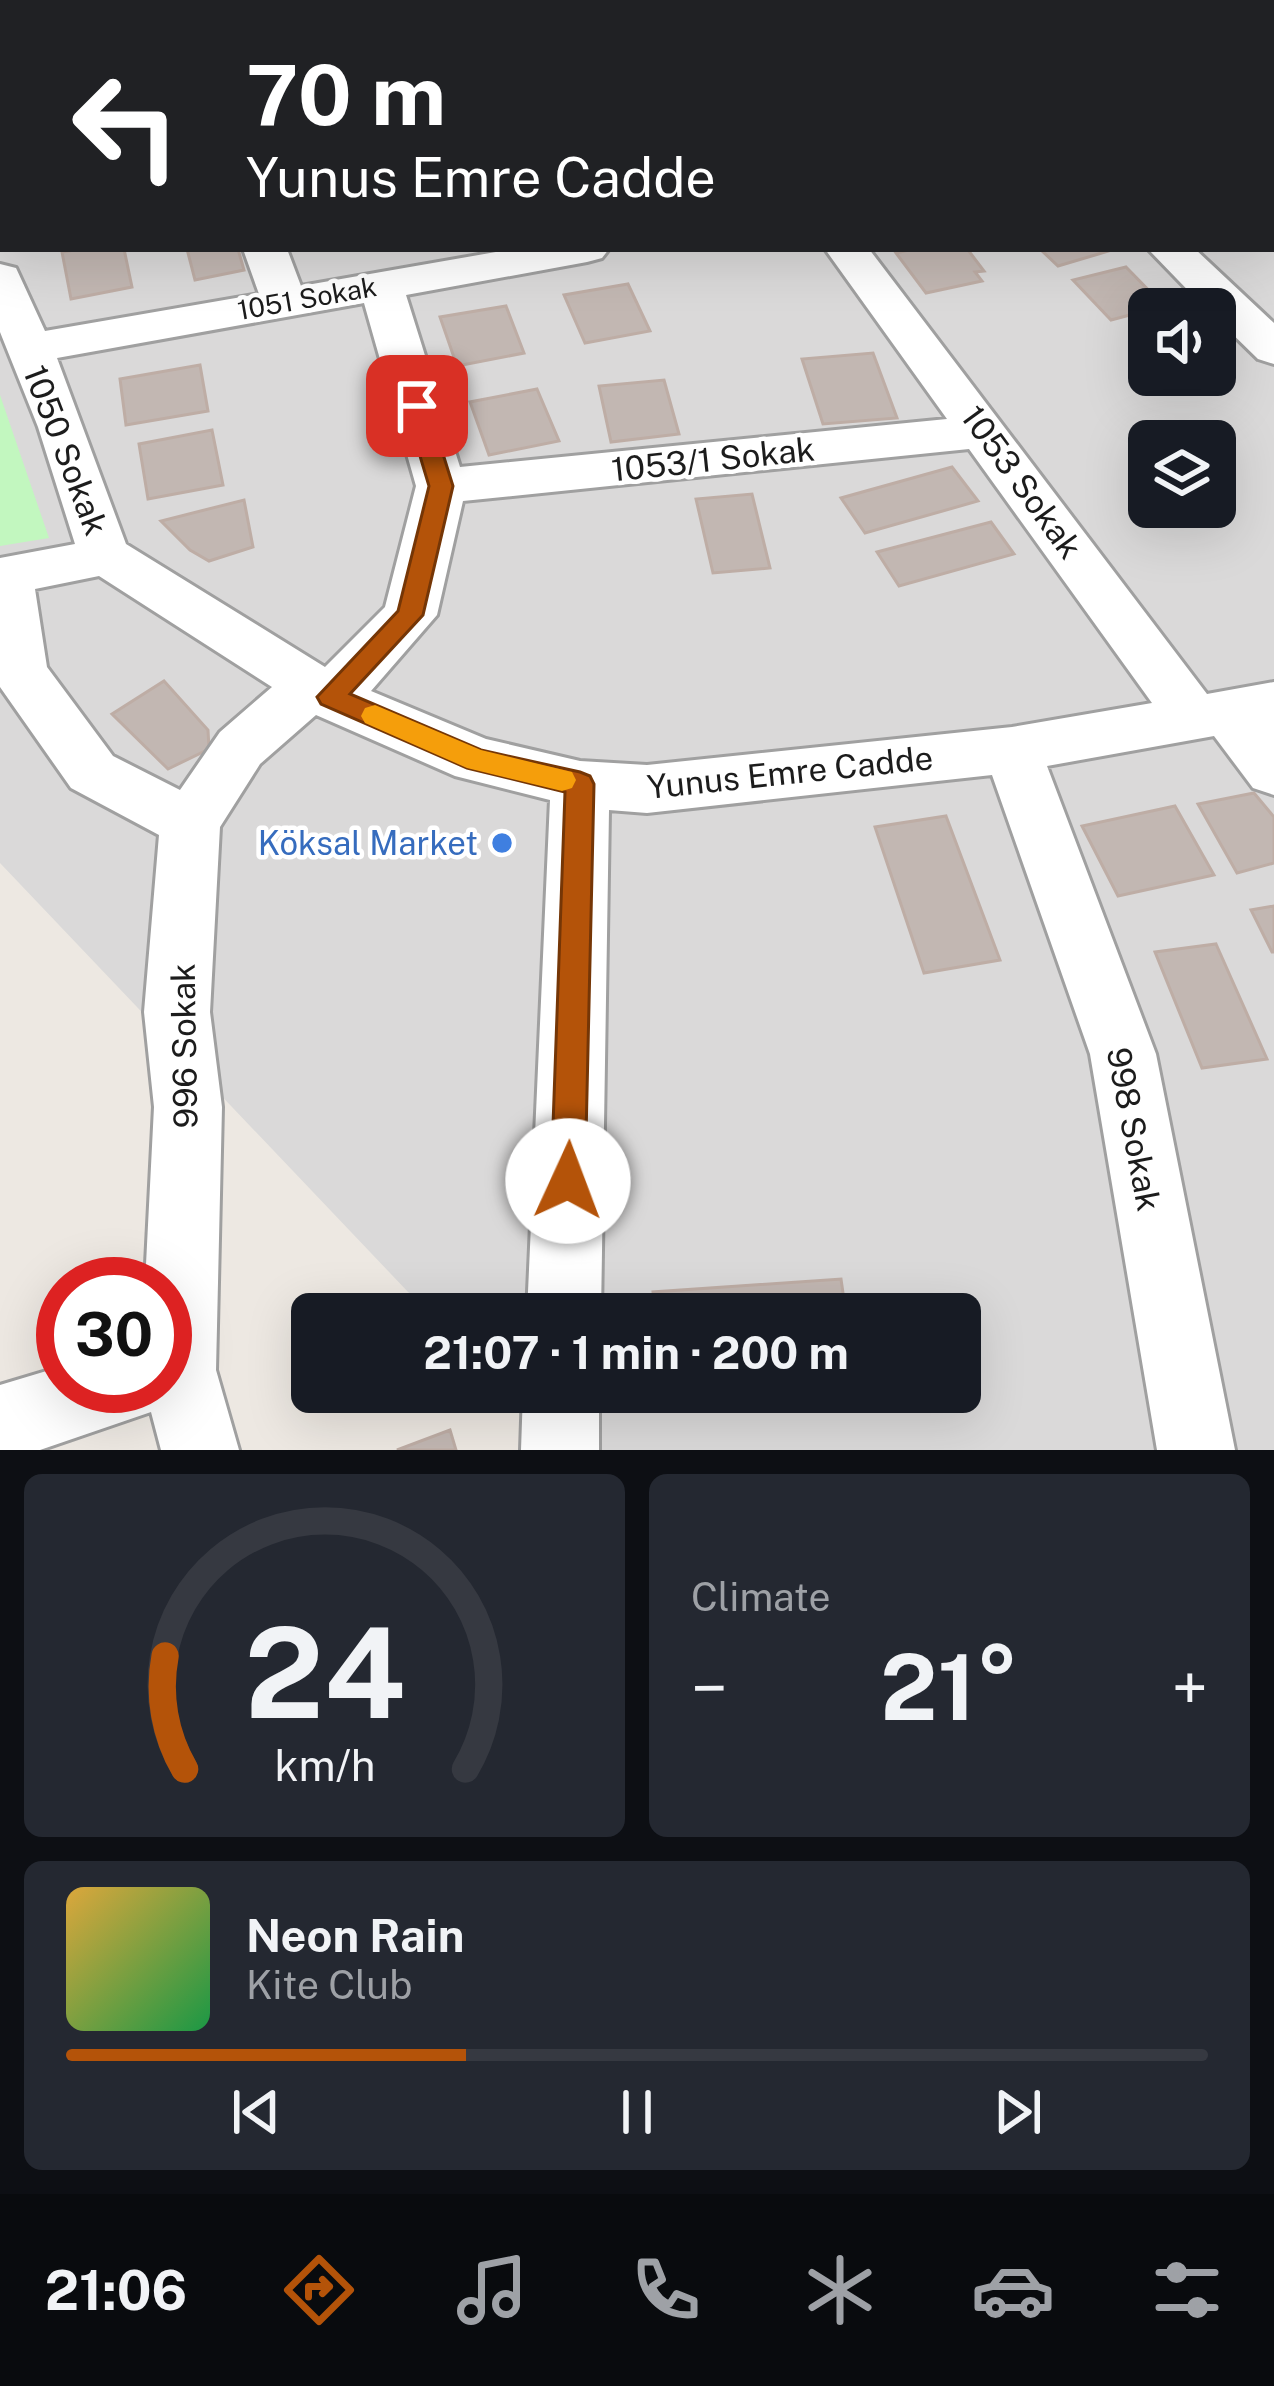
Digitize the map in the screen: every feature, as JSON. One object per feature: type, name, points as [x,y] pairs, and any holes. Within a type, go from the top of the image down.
[{"type":"street","points":[[266,252],[284,302]]},
{"type":"street","name":"1051 Sokak","points":[[28,349],[562,252]]},
{"type":"street","name":"1053 Sokak","points":[[849,252],[986,431],[1232,712],[1274,772]]},
{"type":"street","points":[[1173,252],[1274,349]]},
{"type":"street","name":"1050 Sokak","points":[[0,277],[62,427],[92,527],[107,556]]},
{"type":"street","points":[[381,286],[441,486]]},
{"type":"street","name":"1053/1 Sokak","points":[[441,486],[986,431]]},
{"type":"street","name":"996 Sokak","points":[[170,1257],[188,1107],[177,1012],[190,823],[240,748],[321,691],[410,615],[441,486]]},
{"type":"street","points":[[107,556],[4,576],[20,672],[92,772],[190,823]]},
{"type":"street","name":"Yunus Emre Cadde","points":[[107,556],[321,691],[476,760],[580,784],[647,789],[1012,750],[1232,712]]},
{"type":"street","name":"998 Sokak","points":[[1012,750],[1124,1054],[1196,1450]]},
{"type":"street","points":[[565,1293],[580,784]]},
{"type":"street","points":[[0,1424],[36,1413]]},
{"type":"street","name":"996 Sokak","points":[[178,1413],[200,1450]]},
{"type":"street","points":[[560,1450],[561,1413]]},
{"type":"shaded area","points":[[0,252],[1274,252],[1274,1450],[559,1450],[523,1413],[981,1413],[981,1293],[409,1293],[0,863]]},
{"type":"green space","points":[[0,395],[49,538],[0,546]]},
{"type":"building","points":[[62,252],[125,252],[132,287],[71,299]]},
{"type":"building","points":[[188,252],[239,252],[244,270],[195,280]]},
{"type":"building","points":[[970,252],[984,271],[975,272],[982,281],[926,293],[896,253]]},
{"type":"building","points":[[1043,252],[1105,252],[1058,266]]},
{"type":"building","points":[[1126,267],[1146,288],[1128,288],[1128,316],[1111,320],[1073,280]]},
{"type":"building","points":[[628,284],[650,331],[585,343],[564,295]]},
{"type":"building","points":[[506,306],[524,353],[457,366],[440,317]]},
{"type":"building","points":[[873,353],[897,418],[823,424],[802,359]]},
{"type":"building","points":[[200,365],[208,411],[126,425],[120,379]]},
{"type":"building","points":[[664,380],[679,434],[611,442],[599,386]]},
{"type":"building","points":[[537,389],[559,441],[489,455],[470,402]]},
{"type":"building","points":[[212,430],[223,485],[148,499],[139,444]]},
{"type":"building","points":[[952,467],[978,501],[865,533],[841,498]]},
{"type":"building","points":[[752,494],[770,568],[713,573],[696,499]]},
{"type":"building","points":[[244,500],[253,547],[209,561],[190,550],[161,521]]},
{"type":"building","points":[[991,522],[1014,554],[899,586],[877,552]]},
{"type":"building","points":[[164,681],[208,730],[209,749],[168,769],[112,714]]},
{"type":"building","points":[[1254,793],[1274,817],[1274,863],[1237,873],[1198,804]]},
{"type":"building","points":[[1175,806],[1214,875],[1118,896],[1082,826]]},
{"type":"building","points":[[946,816],[1000,960],[924,973],[875,827]]},
{"type":"building","points":[[1274,906],[1274,952],[1272,952],[1251,910]]},
{"type":"building","points":[[1216,944],[1267,1059],[1202,1068],[1155,952]]},
{"type":"building","points":[[841,1279],[843,1293],[653,1293]]},
{"type":"building","points":[[450,1430],[456,1450],[397,1450]]},
{"type":"slow traffic","points":[[375,716],[476,760],[562,780]]},
{"type":"place","name":"Köksal Market","points":[[502,843]]},
{"type":"route","points":[[417,406],[441,486],[410,615],[330,697],[476,760],[580,784],[568,1181]]}]
